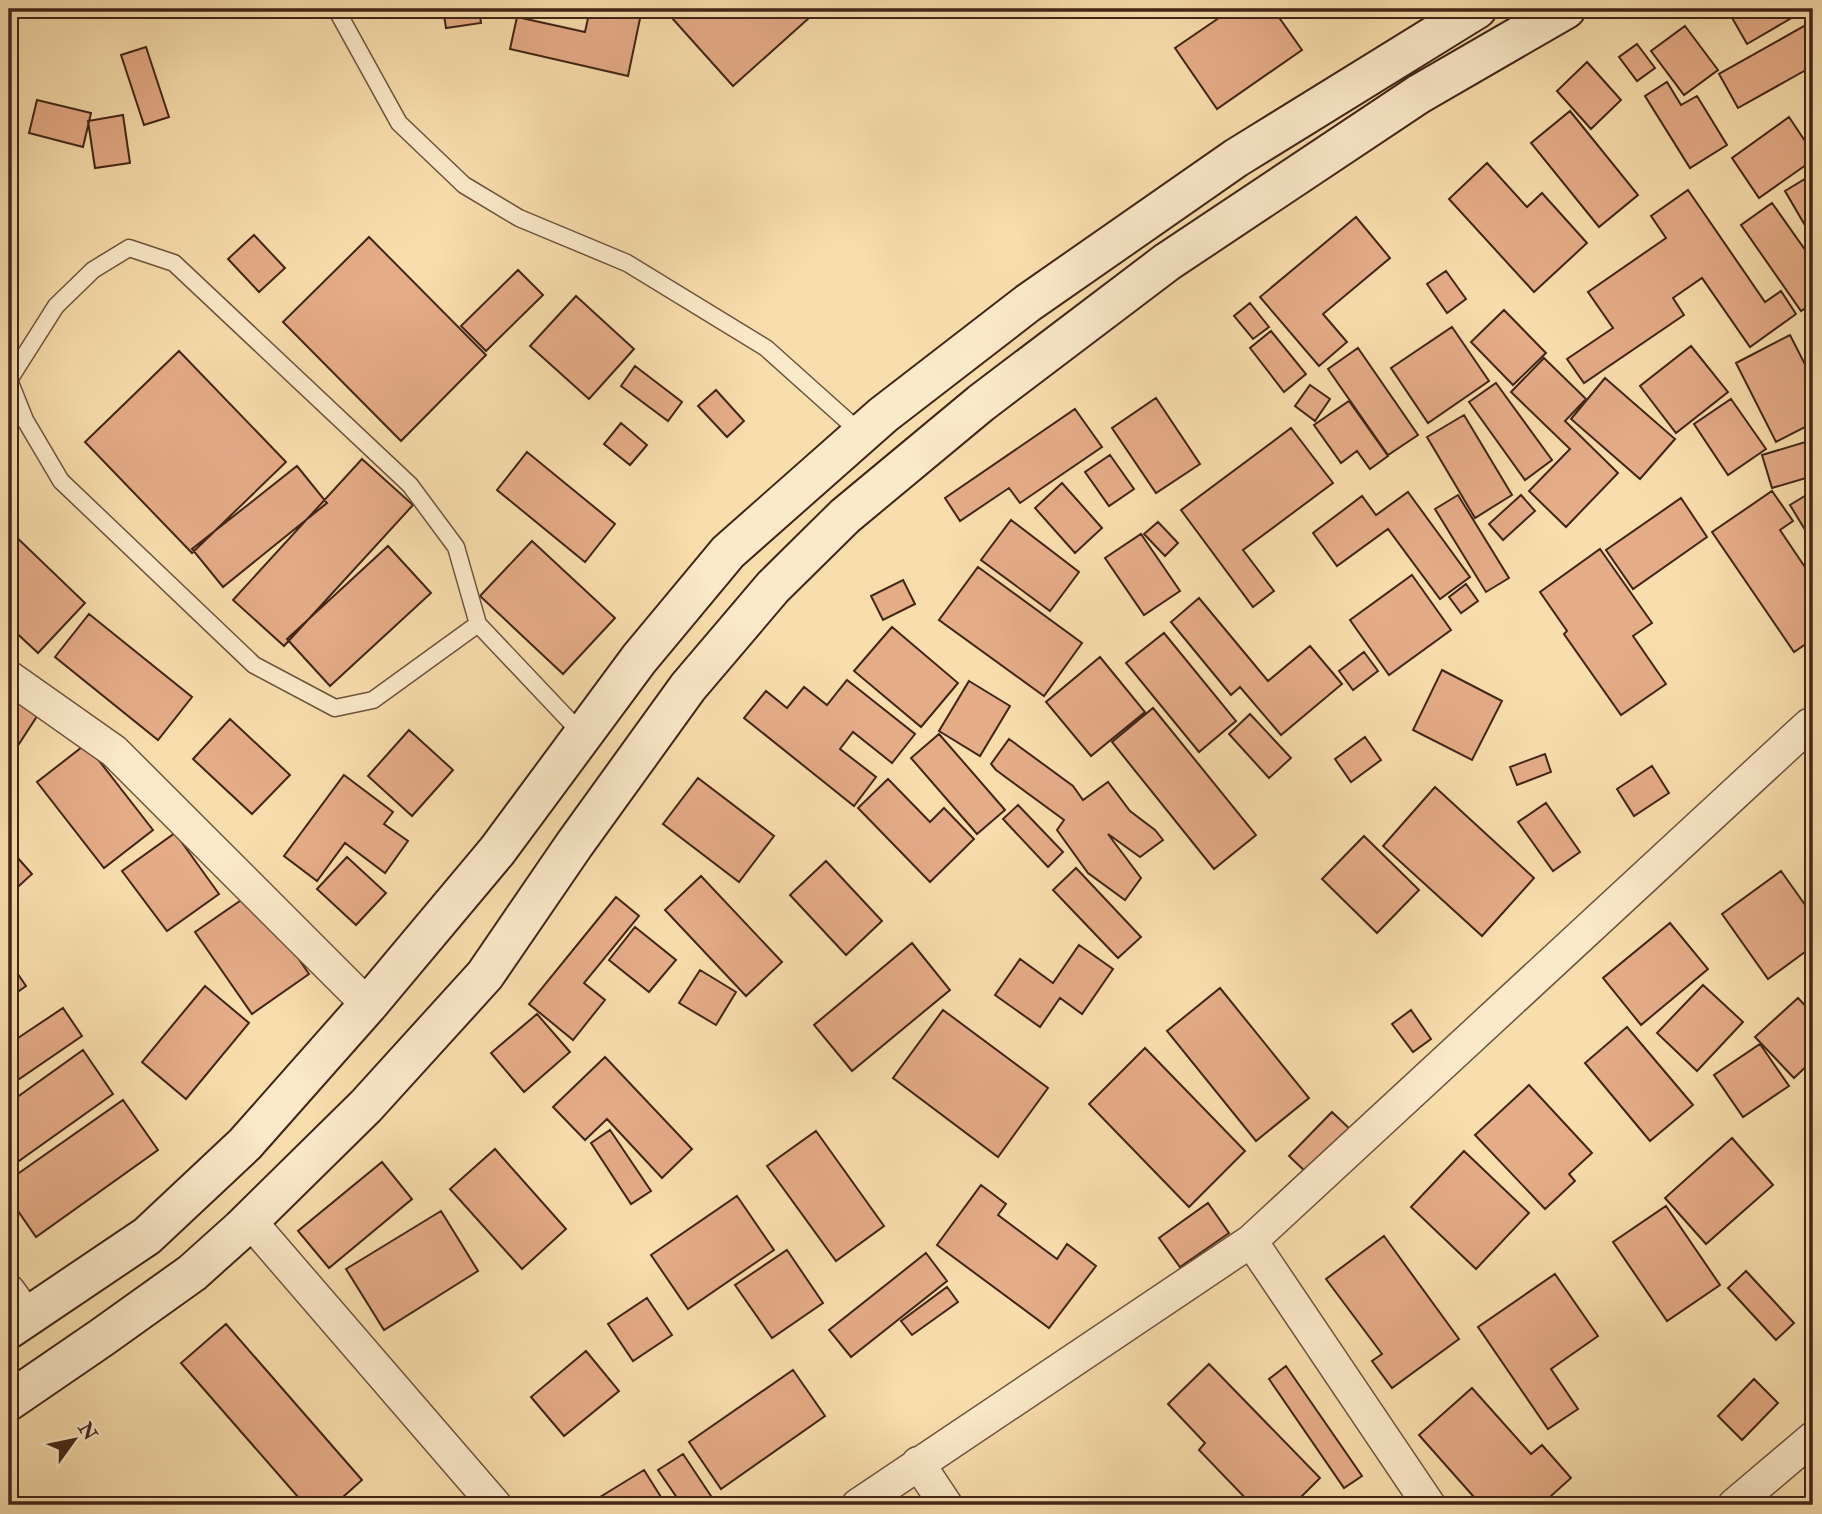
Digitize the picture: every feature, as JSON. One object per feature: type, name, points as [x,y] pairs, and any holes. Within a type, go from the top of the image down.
[{"type":"main road","points":[[15,1312],[147,1236],[245,1144],[368,1005],[497,851],[639,659],[728,552],[883,415],[1028,303],[1225,165],[1477,9]]},
{"type":"main road","points":[[9,1401],[192,1273],[366,1106],[485,975],[574,845],[688,687],[773,587],[845,516],[981,403],[1167,262],[1419,93],[1566,9]]},
{"type":"street","points":[[9,677],[114,751],[368,1005]]},
{"type":"street","points":[[858,1505],[1251,1241],[1812,726]]},
{"type":"street","points":[[249,1220],[495,1505]]},
{"type":"street","points":[[1251,1241],[1429,1505]]},
{"type":"street","points":[[1734,1505],[1813,1438]]},
{"type":"street","points":[[919,1464],[946,1505]]},
{"type":"lane","points":[[336,9],[399,122],[464,185],[519,218],[627,263],[766,348],[862,434]]},
{"type":"lane","points":[[478,625],[373,700],[335,708],[254,664],[61,481],[24,420],[9,380],[56,306],[93,270],[130,248],[174,263],[410,485],[456,547],[478,625],[583,735]]},
{"type":"building","points":[[443,9],[479,9],[481,23],[446,28]]},
{"type":"building","points":[[590,9],[642,9],[628,76],[510,49],[517,17],[585,32]]},
{"type":"building","points":[[682,9],[819,9],[733,86],[672,18]]},
{"type":"building","points":[[1232,9],[1273,9],[1302,50],[1217,109],[1175,48]]},
{"type":"building","points":[[1727,9],[1807,9],[1747,44]]},
{"type":"building","points":[[1813,21],[1813,66],[1738,108],[1719,74]]},
{"type":"building","points":[[1685,26],[1718,70],[1684,95],[1651,51]]},
{"type":"building","points":[[1637,44],[1655,68],[1637,81],[1619,57]]},
{"type":"building","points":[[146,47],[169,117],[144,125],[121,55]]},
{"type":"building","points":[[1587,62],[1621,100],[1591,129],[1557,91]]},
{"type":"building","points":[[1667,82],[1681,105],[1697,96],[1727,145],[1690,168],[1645,96]]},
{"type":"building","points":[[37,100],[91,113],[83,147],[29,133]]},
{"type":"building","points":[[1570,111],[1638,195],[1599,227],[1531,143]]},
{"type":"building","points":[[123,115],[130,163],[95,168],[88,121]]},
{"type":"building","points":[[1789,117],[1813,153],[1813,160],[1759,198],[1732,158]]},
{"type":"building","points":[[1487,163],[1527,207],[1542,193],[1587,243],[1534,292],[1449,199]]},
{"type":"building","points":[[1813,174],[1813,239],[1785,191]]},
{"type":"building","points":[[1688,190],[1765,302],[1781,291],[1796,314],[1750,347],[1702,278],[1673,298],[1684,315],[1584,383],[1567,359],[1613,328],[1588,292],[1666,238],[1651,216]]},
{"type":"building","points":[[1772,203],[1813,261],[1813,303],[1801,311],[1741,225]]},
{"type":"building","points":[[1356,217],[1390,258],[1323,314],[1347,342],[1319,366],[1260,297]]},
{"type":"building","points":[[254,235],[285,268],[259,292],[228,259]]},
{"type":"building","points":[[369,237],[486,355],[401,441],[283,322]]},
{"type":"building","points":[[518,270],[543,295],[486,351],[461,326]]},
{"type":"building","points":[[1446,271],[1466,299],[1447,313],[1427,284]]},
{"type":"building","points":[[576,296],[634,349],[589,399],[530,346]]},
{"type":"building","points":[[1250,303],[1269,327],[1253,339],[1234,316]]},
{"type":"building","points":[[1504,310],[1546,353],[1513,385],[1471,342]]},
{"type":"building","points":[[1452,327],[1489,381],[1428,423],[1391,368]]},
{"type":"building","points":[[1271,331],[1306,374],[1284,392],[1250,348]]},
{"type":"building","points":[[1790,335],[1813,380],[1813,423],[1776,442],[1736,363]]},
{"type":"building","points":[[1691,346],[1728,392],[1676,433],[1640,386]]},
{"type":"building","points":[[1358,348],[1418,435],[1388,455],[1328,369]]},
{"type":"building","points":[[179,351],[286,462],[192,553],[85,442]]},
{"type":"building","points":[[1544,358],[1586,399],[1565,421],[1618,473],[1566,527],[1529,491],[1570,449],[1511,392]]},
{"type":"building","points":[[635,366],[682,402],[668,421],[621,386]]},
{"type":"building","points":[[1605,378],[1675,439],[1640,479],[1571,419]]},
{"type":"building","points":[[1496,383],[1552,460],[1525,480],[1469,402]]},
{"type":"building","points":[[1310,385],[1330,399],[1315,421],[1295,406]]},
{"type":"building","points":[[716,390],[744,421],[727,437],[698,406]]},
{"type":"building","points":[[1156,398],[1200,464],[1156,493],[1112,428]]},
{"type":"building","points":[[1731,399],[1766,449],[1728,475],[1694,424]]},
{"type":"building","points":[[1349,401],[1388,456],[1370,469],[1357,451],[1341,463],[1314,425]]},
{"type":"building","points":[[1075,409],[1102,447],[1020,503],[1009,488],[960,521],[945,498]]},
{"type":"building","points":[[1464,415],[1512,495],[1475,518],[1427,437]]},
{"type":"building","points":[[621,423],[647,445],[630,465],[604,444]]},
{"type":"building","points":[[1291,428],[1333,483],[1243,550],[1274,591],[1253,607],[1181,510]]},
{"type":"building","points":[[1812,440],[1813,476],[1772,488],[1762,455]]},
{"type":"building","points":[[527,452],[615,524],[585,562],[497,490]]},
{"type":"building","points":[[1110,455],[1134,489],[1109,506],[1085,472]]},
{"type":"building","points":[[362,459],[413,505],[284,646],[233,600]]},
{"type":"building","points":[[297,466],[327,503],[223,587],[192,549]]},
{"type":"building","points":[[1062,483],[1102,528],[1075,553],[1035,508]]},
{"type":"building","points":[[1772,491],[1793,521],[1780,530],[1813,579],[1813,639],[1794,652],[1712,532]]},
{"type":"building","points":[[1813,491],[1813,543],[1790,505]]},
{"type":"building","points":[[1408,492],[1470,577],[1440,599],[1388,529],[1337,566],[1313,533],[1362,496],[1376,515]]},
{"type":"building","points":[[1458,495],[1509,578],[1486,592],[1435,509]]},
{"type":"building","points":[[1521,495],[1535,511],[1503,540],[1489,524]]},
{"type":"building","points":[[1681,498],[1707,537],[1633,589],[1606,550]]},
{"type":"building","points":[[1011,520],[1079,572],[1050,611],[981,560]]},
{"type":"building","points":[[1158,522],[1178,543],[1165,556],[1144,534]]},
{"type":"building","points":[[9,530],[85,603],[38,653],[9,626]]},
{"type":"building","points":[[1141,534],[1180,591],[1144,615],[1105,558]]},
{"type":"building","points":[[532,541],[615,618],[563,674],[480,596]]},
{"type":"building","points":[[388,546],[431,593],[330,686],[287,639]]},
{"type":"building","points":[[1600,549],[1652,623],[1633,636],[1666,684],[1621,715],[1564,634],[1567,631],[1540,592]]},
{"type":"building","points":[[978,567],[1082,643],[1044,696],[939,620]]},
{"type":"building","points":[[1412,575],[1451,630],[1389,675],[1350,620]]},
{"type":"building","points":[[903,580],[915,604],[883,620],[871,596]]},
{"type":"building","points":[[1466,584],[1478,601],[1461,613],[1449,597]]},
{"type":"building","points":[[1199,598],[1268,681],[1310,646],[1342,684],[1281,735],[1240,687],[1231,695],[1171,622]]},
{"type":"building","points":[[89,614],[192,697],[158,740],[55,657]]},
{"type":"building","points":[[892,627],[958,683],[921,727],[854,671]]},
{"type":"building","points":[[1164,633],[1236,721],[1199,752],[1126,663]]},
{"type":"building","points":[[1364,652],[1378,671],[1353,690],[1339,671]]},
{"type":"building","points":[[1100,657],[1145,712],[1091,756],[1046,702]]},
{"type":"building","points":[[1442,670],[1502,701],[1472,760],[1413,730]]},
{"type":"building","points":[[9,680],[45,704],[15,750],[9,746]]},
{"type":"building","points":[[847,680],[915,734],[892,763],[853,732],[840,749],[876,777],[854,806],[744,718],[766,691],[787,708],[804,687],[827,705]]},
{"type":"building","points":[[969,681],[1010,706],[980,756],[939,731]]},
{"type":"building","points":[[1153,708],[1256,835],[1214,869],[1112,742]]},
{"type":"building","points":[[1250,714],[1291,758],[1269,778],[1229,734]]},
{"type":"building","points":[[230,719],[290,775],[252,814],[193,759]]},
{"type":"building","points":[[409,730],[453,770],[412,816],[368,776]]},
{"type":"building","points":[[939,734],[1005,810],[977,834],[911,758]]},
{"type":"building","points":[[1365,737],[1381,760],[1351,782],[1335,759]]},
{"type":"building","points":[[1009,739],[1073,786],[1083,800],[1108,782],[1130,811],[1155,830],[1163,840],[1140,857],[1108,834],[1141,878],[1125,900],[1088,873],[1057,830],[1064,820],[991,764]]},
{"type":"building","points":[[86,744],[153,830],[104,868],[37,782]]},
{"type":"building","points":[[1545,754],[1551,772],[1517,785],[1510,767]]},
{"type":"building","points":[[1652,766],[1669,793],[1634,816],[1617,789]]},
{"type":"building","points":[[344,775],[393,812],[384,824],[408,841],[385,873],[345,843],[317,881],[284,856]]},
{"type":"building","points":[[698,778],[774,836],[739,882],[663,824]]},
{"type":"building","points":[[888,779],[930,822],[944,808],[974,839],[930,882],[858,808]]},
{"type":"building","points":[[1435,787],[1534,878],[1482,936],[1383,846]]},
{"type":"building","points":[[1546,803],[1580,852],[1553,871],[1518,822]]},
{"type":"building","points":[[1018,805],[1063,852],[1048,867],[1003,819]]},
{"type":"building","points":[[175,833],[219,894],[167,931],[122,871]]},
{"type":"building","points":[[1364,836],[1419,890],[1377,933],[1322,879]]},
{"type":"building","points":[[9,848],[32,874],[9,895]]},
{"type":"building","points":[[347,857],[386,893],[356,925],[317,889]]},
{"type":"building","points":[[826,861],[882,921],[846,955],[790,895]]},
{"type":"building","points":[[1076,868],[1141,937],[1118,958],[1053,890]]},
{"type":"building","points":[[1781,871],[1813,916],[1813,946],[1768,979],[1722,914]]},
{"type":"building","points":[[701,876],[782,962],[746,996],[665,910]]},
{"type":"building","points":[[253,892],[309,974],[252,1014],[195,932]]},
{"type":"building","points":[[616,897],[639,916],[584,983],[605,1000],[573,1040],[529,1004]]},
{"type":"building","points":[[1670,923],[1708,969],[1641,1025],[1603,978]]},
{"type":"building","points":[[635,927],[676,960],[649,992],[609,960]]},
{"type":"building","points":[[912,943],[950,990],[852,1071],[814,1025]]},
{"type":"building","points":[[1079,945],[1113,969],[1082,1014],[1060,998],[1040,1027],[995,995],[1020,959],[1053,983]]},
{"type":"building","points":[[9,961],[26,986],[9,998]]},
{"type":"building","points":[[700,970],[736,992],[716,1025],[679,1003]]},
{"type":"building","points":[[1703,985],[1743,1022],[1697,1071],[1657,1033]]},
{"type":"building","points":[[205,986],[249,1023],[186,1099],[142,1062]]},
{"type":"building","points":[[1220,988],[1309,1098],[1256,1141],[1167,1031]]},
{"type":"building","points":[[1798,998],[1813,1014],[1813,1060],[1794,1078],[1755,1037]]},
{"type":"building","points":[[63,1008],[82,1036],[9,1086],[9,1044]]},
{"type":"building","points":[[943,1010],[1048,1088],[998,1157],[893,1078]]},
{"type":"building","points":[[1411,1010],[1431,1039],[1413,1052],[1392,1024]]},
{"type":"building","points":[[537,1014],[570,1052],[524,1092],[491,1053]]},
{"type":"building","points":[[1627,1027],[1693,1105],[1650,1141],[1585,1063]]},
{"type":"building","points":[[1760,1044],[1789,1086],[1743,1117],[1714,1075]]},
{"type":"building","points":[[1145,1048],[1245,1151],[1189,1207],[1089,1104]]},
{"type":"building","points":[[83,1050],[113,1094],[9,1168],[9,1103]]},
{"type":"building","points":[[605,1057],[692,1149],[662,1178],[607,1119],[585,1140],[553,1107]]},
{"type":"building","points":[[1529,1085],[1592,1153],[1569,1174],[1575,1181],[1545,1209],[1475,1135]]},
{"type":"building","points":[[123,1100],[158,1150],[36,1237],[9,1198],[9,1180]]},
{"type":"building","points":[[1332,1112],[1352,1131],[1309,1175],[1289,1156]]},
{"type":"building","points":[[610,1130],[651,1191],[631,1204],[591,1143]]},
{"type":"building","points":[[816,1131],[884,1226],[836,1261],[767,1166]]},
{"type":"building","points":[[1732,1138],[1773,1185],[1706,1244],[1665,1198]]},
{"type":"building","points":[[495,1149],[566,1229],[522,1269],[450,1189]]},
{"type":"building","points":[[1464,1151],[1529,1213],[1476,1269],[1411,1207]]},
{"type":"building","points":[[382,1162],[412,1199],[329,1268],[298,1231]]},
{"type":"building","points":[[981,1185],[1006,1204],[998,1215],[1057,1259],[1067,1244],[1096,1266],[1049,1328],[937,1245]]},
{"type":"building","points":[[737,1196],[774,1250],[688,1309],[651,1255]]},
{"type":"building","points":[[1208,1203],[1229,1233],[1180,1267],[1159,1238]]},
{"type":"building","points":[[1666,1206],[1720,1285],[1667,1321],[1613,1242]]},
{"type":"building","points":[[441,1211],[478,1271],[384,1330],[346,1269]]},
{"type":"building","points":[[1384,1236],[1459,1339],[1392,1388],[1372,1361],[1382,1354],[1326,1279]]},
{"type":"building","points":[[787,1250],[823,1303],[772,1338],[735,1285]]},
{"type":"building","points":[[926,1253],[947,1281],[851,1357],[829,1330]]},
{"type":"building","points":[[1746,1271],[1794,1323],[1776,1340],[1728,1288]]},
{"type":"building","points":[[1555,1274],[1598,1336],[1551,1369],[1578,1409],[1548,1429],[1478,1327]]},
{"type":"building","points":[[947,1287],[958,1302],[912,1335],[901,1321]]},
{"type":"building","points":[[647,1298],[672,1335],[633,1361],[608,1324]]},
{"type":"building","points":[[226,1324],[362,1480],[334,1505],[305,1505],[181,1363]]},
{"type":"building","points":[[586,1351],[619,1391],[564,1436],[531,1397]]},
{"type":"building","points":[[1209,1364],[1320,1478],[1293,1505],[1252,1505],[1199,1450],[1205,1443],[1168,1404]]},
{"type":"building","points":[[1286,1366],[1362,1476],[1344,1488],[1269,1379]]},
{"type":"building","points":[[793,1370],[825,1416],[721,1489],[689,1442]]},
{"type":"building","points":[[1754,1379],[1778,1403],[1742,1440],[1718,1416]]},
{"type":"building","points":[[1472,1388],[1531,1454],[1542,1445],[1571,1478],[1541,1505],[1481,1505],[1419,1435]]},
{"type":"building","points":[[683,1454],[717,1505],[682,1505],[658,1470]]},
{"type":"building","points":[[644,1470],[666,1505],[587,1505]]}]
